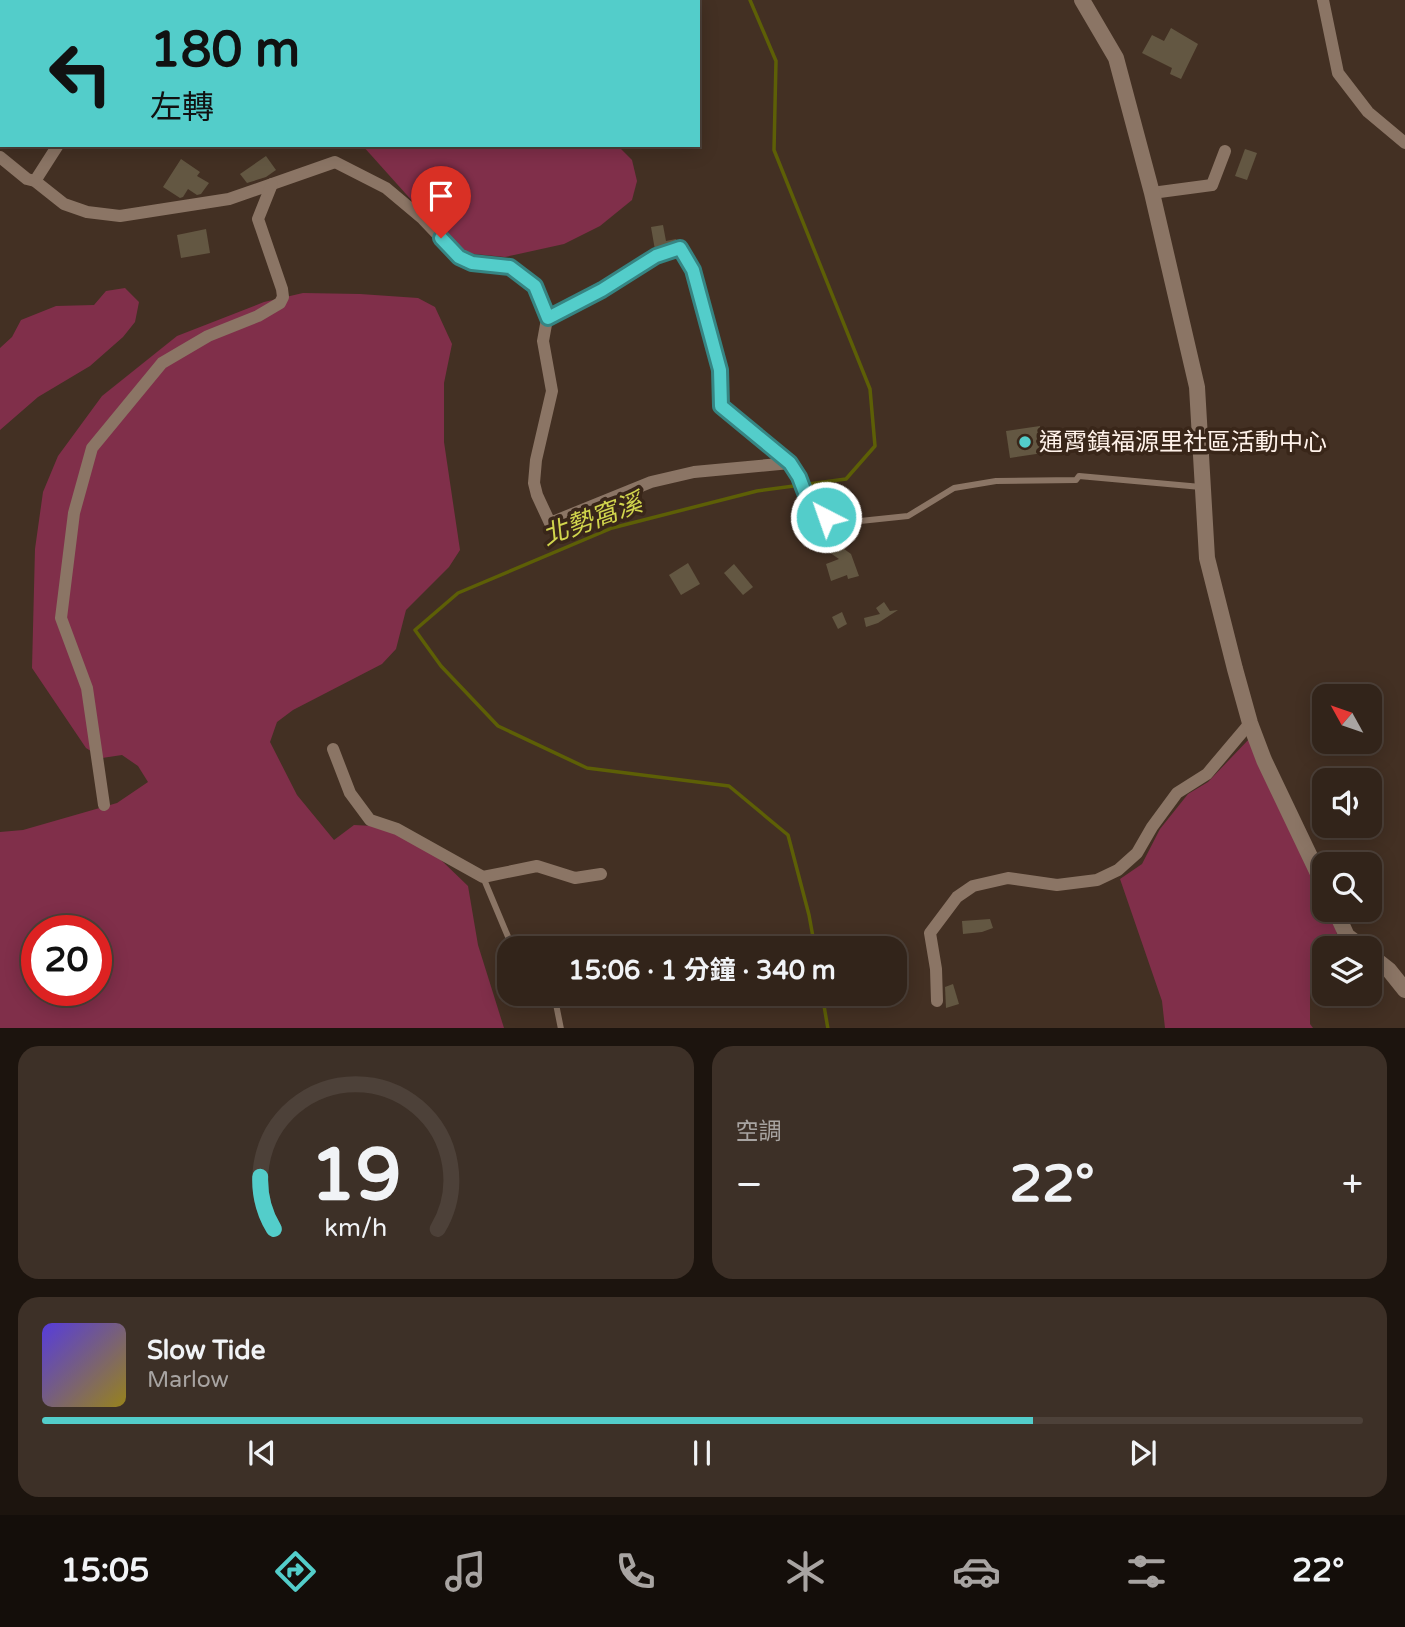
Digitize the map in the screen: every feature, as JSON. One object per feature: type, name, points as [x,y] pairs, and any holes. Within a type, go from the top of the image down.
[{"type":"street","points":[[1082,0],[1116,58],[1152,193],[1197,387],[1207,558],[1250,723],[1264,760],[1312,861]]},
{"type":"street","points":[[1323,0],[1338,73],[1368,112],[1405,143]]},
{"type":"street","points":[[35,181],[57,147]]},
{"type":"street","points":[[1152,193],[1212,185],[1225,151]]},
{"type":"street","points":[[0,157],[64,204],[87,212],[120,216],[229,199],[335,162],[386,188],[423,219],[459,257],[472,263],[510,267],[535,286],[548,318],[543,341],[552,391],[536,460],[534,483],[550,523],[651,482],[694,472],[790,463]]},
{"type":"street","points":[[104,805],[87,688],[61,618],[74,513],[82,481],[92,448],[162,363],[208,336],[258,316],[280,303],[282,289],[258,219],[272,184]]},
{"type":"street","points":[[937,1001],[936,969],[930,933],[957,897],[973,886],[1008,878],[1057,885],[1097,880],[1118,870],[1137,853],[1152,827],[1178,793],[1207,774],[1250,723]]},
{"type":"street","points":[[333,749],[350,793],[370,820],[397,829],[483,877],[537,866],[575,878],[601,874]]},
{"type":"street","points":[[1382,964],[1405,990]]},
{"type":"lane","points":[[548,318],[602,290],[656,256],[680,248],[693,270],[720,370],[721,406],[790,463],[799,477],[812,511],[841,523],[908,516],[954,488],[996,481],[1076,480],[1079,476],[1202,487]]},
{"type":"lane","points":[[483,877],[508,936]]},
{"type":"lane","points":[[556,1006],[561,1028]]},
{"type":"shaded area","points":[[364,147],[619,147],[632,160],[637,181],[632,200],[600,226],[564,244],[505,257],[465,253],[449,242]]},
{"type":"shaded area","points":[[125,288],[139,302],[135,322],[123,337],[90,366],[38,397],[0,430],[0,348],[12,337],[21,320],[56,306],[94,305],[106,291]]},
{"type":"shaded area","points":[[303,293],[360,294],[418,298],[435,307],[452,344],[444,383],[444,442],[460,550],[449,567],[406,610],[396,649],[382,664],[293,710],[277,722],[270,742],[297,795],[334,840],[354,825],[393,827],[441,860],[468,886],[478,945],[504,1028],[0,1028],[0,832],[23,830],[117,803],[148,782],[138,766],[122,755],[102,758],[86,748],[32,668],[35,549],[43,492],[58,456],[102,396],[177,336],[264,302]]},
{"type":"shaded area","points":[[1250,738],[1312,874],[1312,922],[1334,922],[1336,927],[1337,936],[1312,936],[1310,1024],[1313,1028],[1165,1028],[1162,1001],[1120,879],[1142,864],[1160,829],[1188,794],[1208,782]]},
{"type":"building","points":[[1171,28],[1198,44],[1181,79],[1170,74],[1172,68],[1142,53],[1152,35],[1164,41]]},
{"type":"building","points":[[1245,149],[1257,153],[1247,180],[1235,176]]},
{"type":"building","points":[[266,156],[276,170],[266,177],[247,183],[240,174]]},
{"type":"building","points":[[181,159],[200,172],[197,176],[209,183],[201,194],[197,195],[188,189],[180,198],[163,187]]},
{"type":"building","points":[[663,225],[666,241],[676,239],[677,243],[655,250],[651,227]]},
{"type":"building","points":[[206,229],[210,253],[181,258],[177,235]]},
{"type":"building","name":"通霄鎮福源里社區活動中心","points":[[1040,426],[1043,453],[1010,458],[1006,431]]},
{"type":"building","points":[[833,541],[851,554],[859,576],[848,579],[847,575],[831,581],[826,564],[839,559],[826,550]]},
{"type":"building","points":[[688,563],[700,584],[681,595],[669,575]]},
{"type":"building","points":[[734,564],[753,587],[743,595],[724,573]]},
{"type":"building","points":[[884,602],[890,611],[898,610],[866,627],[864,618],[880,614],[876,608]]},
{"type":"building","points":[[842,612],[847,624],[838,629],[832,617]]},
{"type":"building","points":[[990,919],[993,928],[963,934],[962,921]]},
{"type":"building","points":[[953,984],[959,1004],[946,1008],[945,987]]},
{"type":"waterway","name":"北勢窩溪","points":[[750,0],[776,61],[774,150],[870,389],[875,446],[846,479],[757,491],[612,528],[458,593],[415,630],[441,666],[498,726],[587,768],[729,786],[788,835],[813,936]]},
{"type":"waterway","name":"北勢窩溪","points":[[824,1006],[828,1028]]},
{"type":"place","name":"通霄鎮福源里社區活動中心","points":[[1025,442]]},
{"type":"route","points":[[441,238],[459,257],[472,263],[510,267],[535,286],[548,318],[602,290],[656,256],[680,248],[693,270],[720,370],[721,406],[790,463],[799,477],[812,511],[826,517]]}]
